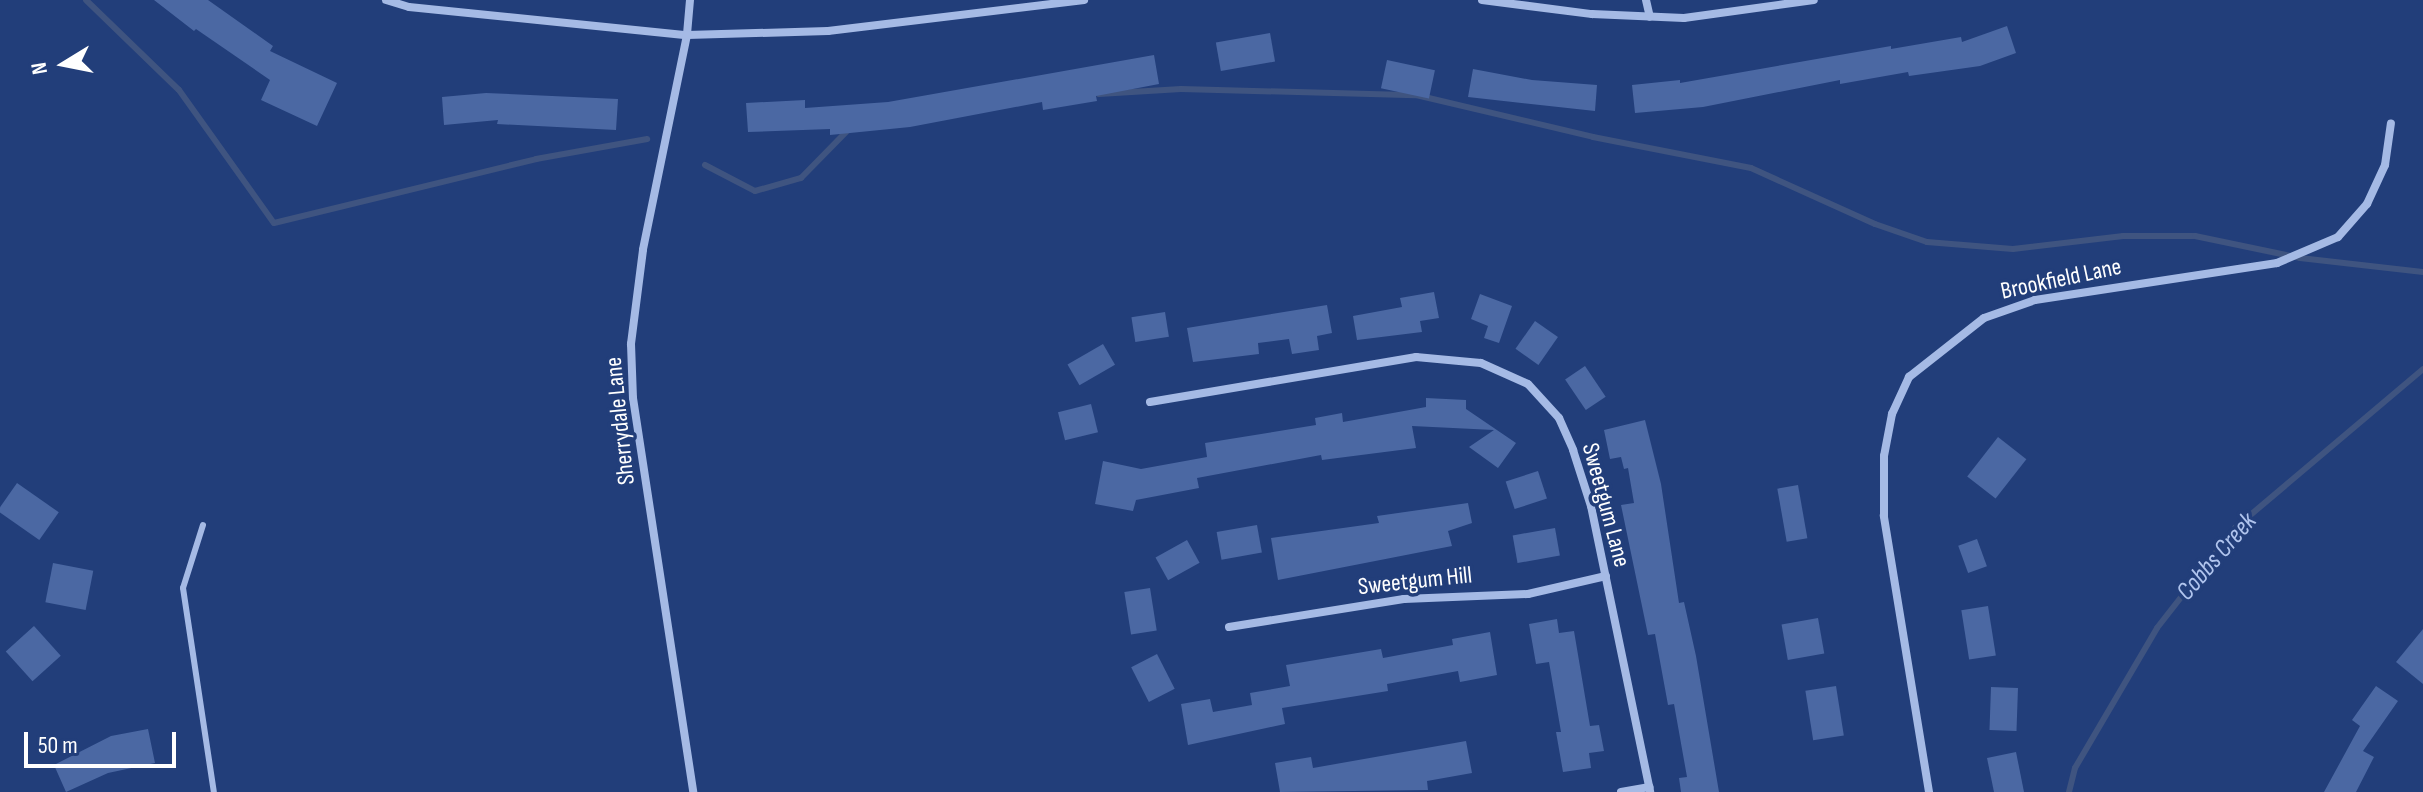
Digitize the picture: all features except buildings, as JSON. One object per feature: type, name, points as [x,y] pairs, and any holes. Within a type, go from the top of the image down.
[{"type":"street","points":[[386,0],[409,7],[687,35],[828,31],[1084,0]]},
{"type":"street","name":"Sherrydale Lane","points":[[690,0],[687,35],[643,250],[631,344],[633,398],[693,792]]},
{"type":"street","points":[[1482,0],[1592,14],[1650,17],[1746,12],[1814,0]]},
{"type":"street","points":[[1646,0],[1650,17]]},
{"type":"street","name":"Brookfield Lane","points":[[1929,792],[1884,516],[1884,456],[1892,414],[1909,377],[1984,318],[2035,300],[2277,263],[2338,237],[2367,204],[2385,165],[2391,123]]},
{"type":"street","name":"Sweetgum Lane","points":[[1150,402],[1416,357],[1481,363],[1528,384],[1559,418],[1591,506],[1650,789]]},
{"type":"street","name":"Sweetgum Hill","points":[[1229,627],[1404,599],[1528,594],[1606,576]]},
{"type":"street","points":[[1621,792],[1650,789]]},
{"type":"lane","points":[[203,525],[183,588],[214,792]]},
{"type":"waterway","points":[[86,0],[179,90],[274,223],[536,159],[647,139]]},
{"type":"waterway","points":[[1099,94],[1181,89],[1416,95],[1593,137],[1751,168],[1875,224],[1927,242],[2013,249],[2123,236],[2195,236],[2300,258],[2423,272]]},
{"type":"waterway","points":[[705,165],[755,191],[801,178],[848,130]]},
{"type":"waterway","name":"Cobbs Creek","points":[[2069,792],[2075,768],[2157,628],[2235,528],[2423,369]]}]
